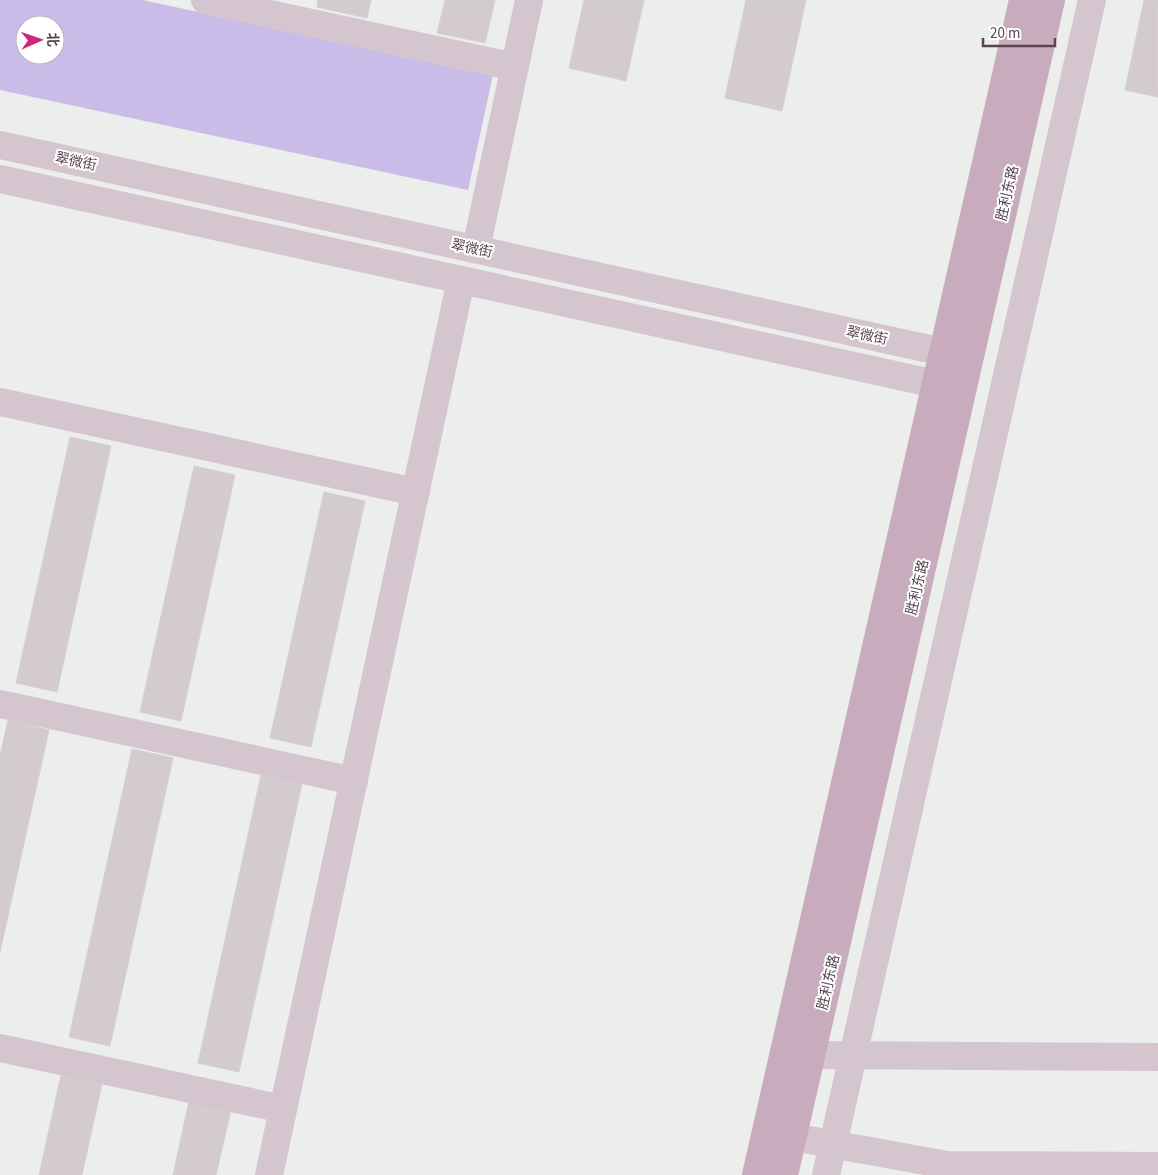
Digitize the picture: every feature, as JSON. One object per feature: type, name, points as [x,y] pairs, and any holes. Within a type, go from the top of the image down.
[{"type":"main road","name":"胜利东路","points":[[756,1175],[1023,0]]},
{"type":"main road","name":"胜利东路","points":[[784,1175],[1051,0]]},
{"type":"street","points":[[205,0],[515,67]]},
{"type":"street","points":[[476,249],[529,0]]},
{"type":"street","points":[[826,1175],[1092,0]]},
{"type":"street","name":"翠微街","points":[[0,145],[943,352]]},
{"type":"street","points":[[0,179],[936,384]]},
{"type":"street","points":[[269,1175],[461,280]]},
{"type":"street","points":[[0,402],[416,492]]},
{"type":"street","points":[[0,704],[354,781]]},
{"type":"street","points":[[0,1048],[283,1109]]},
{"type":"street","points":[[811,1054],[1158,1057]]},
{"type":"street","points":[[793,1137],[947,1165],[1158,1166]]},
{"type":"shaded area","points":[[0,0],[142,0],[493,75],[468,190],[0,90]]},
{"type":"building","points":[[318,0],[371,0],[367,18],[317,7]]},
{"type":"building","points":[[445,0],[495,0],[485,43],[437,33]]},
{"type":"building","points":[[584,0],[644,0],[626,81],[569,68]]},
{"type":"building","points":[[746,0],[806,0],[782,111],[725,98]]},
{"type":"building","points":[[1144,0],[1158,0],[1158,97],[1125,90]]},
{"type":"building","points":[[70,437],[111,446],[57,692],[16,683]]},
{"type":"building","points":[[194,466],[235,475],[181,721],[140,712]]},
{"type":"building","points":[[324,492],[365,501],[311,747],[270,738]]},
{"type":"building","points":[[8,720],[49,730],[0,952],[0,756]]},
{"type":"building","points":[[132,749],[173,758],[110,1046],[69,1037]]},
{"type":"building","points":[[261,775],[302,784],[239,1072],[198,1063]]},
{"type":"building","points":[[61,1075],[102,1084],[82,1175],[39,1175]]},
{"type":"building","points":[[189,1101],[231,1110],[216,1175],[173,1175]]}]
